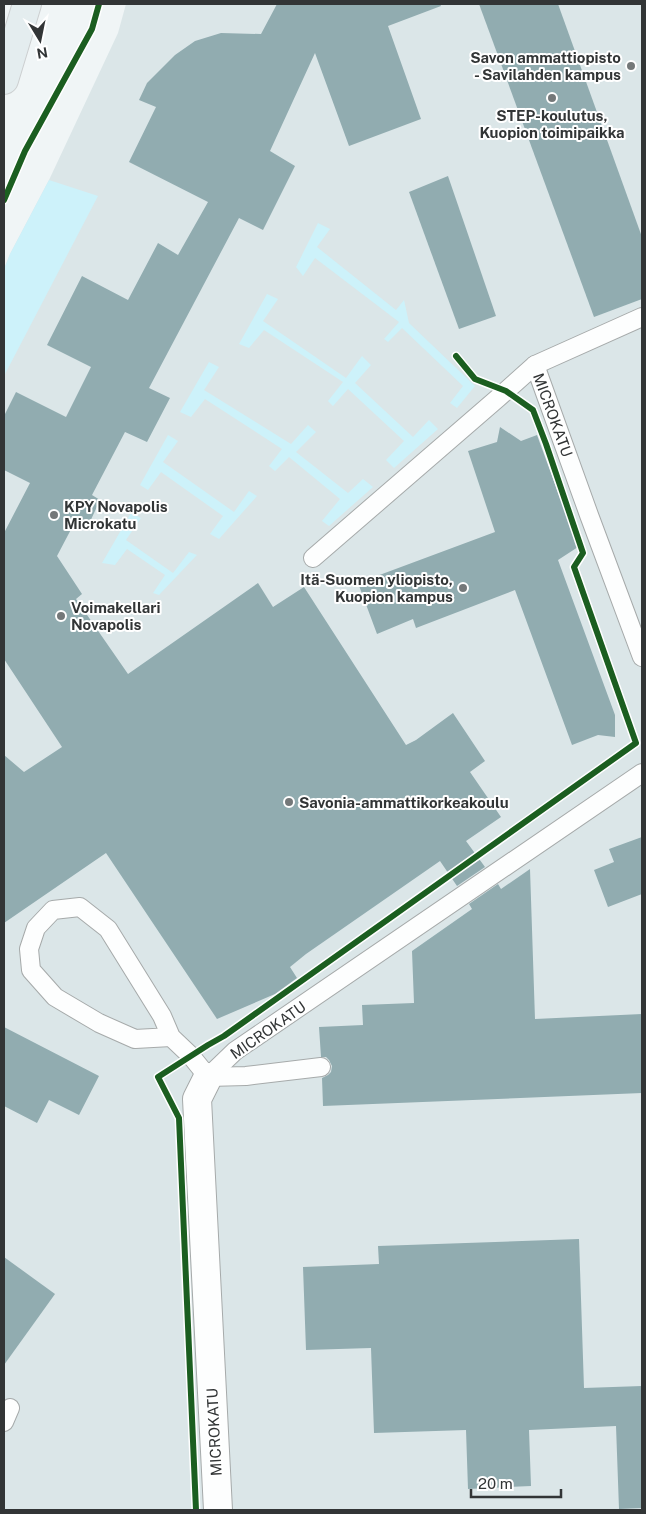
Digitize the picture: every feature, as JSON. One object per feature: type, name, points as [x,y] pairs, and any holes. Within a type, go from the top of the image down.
[{"type":"main road","points":[[4,80],[26,4]]},
{"type":"street","name":"MICROKATU","points":[[208,1077],[197,1099],[218,1510]]},
{"type":"lane","points":[[535,364],[642,317]]},
{"type":"lane","name":"MICROKATU","points":[[313,558],[535,364],[642,657]]},
{"type":"lane","name":"MICROKATU","points":[[208,1077],[235,1051],[642,773]]},
{"type":"lane","points":[[171,1037],[135,1039],[99,1023],[55,997],[32,970],[29,949],[36,928],[53,910],[80,908],[108,929],[162,1016],[171,1037],[191,1056],[208,1077],[246,1076],[321,1066]]},
{"type":"shaded area","points":[[126,4],[642,4],[642,1510],[4,1510],[4,269],[49,180],[118,33]]},
{"type":"shaded area","points":[[49,180],[98,196],[4,376],[4,269]]},
{"type":"shaded area","points":[[318,223],[330,229],[317,247],[396,310],[404,300],[409,323],[475,386],[457,408],[450,403],[463,386],[402,328],[388,342],[384,339],[399,322],[315,258],[303,276],[296,267]]},
{"type":"shaded area","points":[[267,294],[278,299],[263,321],[346,378],[362,356],[371,365],[355,383],[413,437],[429,420],[438,429],[394,468],[386,460],[404,441],[348,389],[333,406],[328,401],[343,382],[264,330],[249,348],[239,344]]},
{"type":"shaded area","points":[[209,362],[219,367],[204,390],[291,444],[308,425],[316,432],[296,452],[348,493],[363,479],[373,487],[329,526],[322,521],[340,499],[289,457],[275,471],[269,466],[282,449],[205,399],[191,417],[180,412]]},
{"type":"shaded area","points":[[168,435],[178,441],[163,462],[234,512],[249,491],[257,496],[219,539],[210,534],[223,516],[161,472],[148,490],[140,485]]},
{"type":"shaded area","points":[[131,513],[141,518],[126,540],[173,573],[189,552],[197,555],[159,595],[153,593],[165,575],[127,549],[115,565],[102,563]]},
{"type":"building","name":"Savonia-ammattikorkeakoulu","points":[[277,4],[440,4],[441,6],[388,26],[421,119],[349,146],[315,53],[270,151],[295,166],[263,230],[239,218],[149,388],[170,398],[147,442],[125,432],[92,495],[100,500],[89,524],[77,518],[57,556],[82,594],[76,599],[128,674],[258,583],[273,607],[304,587],[406,745],[453,713],[485,761],[470,772],[501,817],[466,841],[485,867],[457,886],[440,861],[306,954],[290,967],[297,978],[275,994],[217,1019],[106,853],[4,923],[4,755],[24,772],[62,747],[4,659],[4,533],[30,483],[4,470],[4,416],[16,392],[66,417],[91,367],[47,345],[82,276],[128,300],[158,243],[178,255],[208,202],[129,162],[156,107],[139,100],[147,83],[175,55],[195,41],[221,33],[261,34]]},
{"type":"building","points":[[479,4],[558,4],[642,237],[642,299],[594,317]]},
{"type":"building","points":[[448,176],[496,316],[459,329],[409,192]]},
{"type":"building","name":"Itä-Suomen yliopisto, Kuopion kampus","points":[[500,427],[521,441],[537,435],[578,547],[558,560],[615,715],[615,737],[598,735],[572,745],[515,590],[416,628],[413,619],[377,634],[358,583],[495,532],[468,451],[497,442]]},
{"type":"building","points":[[642,837],[642,894],[608,907],[594,870],[614,862],[609,849]]},
{"type":"building","points":[[530,869],[535,1019],[642,1014],[642,1093],[323,1106],[322,1078],[331,1072],[332,1066],[326,1057],[321,1057],[319,1027],[363,1025],[362,1005],[414,1003],[412,951],[472,909],[469,904],[498,884],[501,889]]},
{"type":"building","points":[[4,1027],[99,1076],[79,1115],[49,1100],[37,1123],[4,1106]]},
{"type":"building","points":[[579,1239],[584,1388],[642,1386],[642,1508],[619,1509],[616,1426],[529,1430],[531,1486],[468,1489],[466,1430],[374,1433],[371,1348],[306,1350],[303,1267],[379,1264],[378,1246]]},
{"type":"building","points":[[4,1257],[55,1294],[4,1365]]},
{"type":"cycle path","points":[[4,200],[25,151],[92,29],[99,4]]},
{"type":"cycle path","points":[[196,1510],[179,1118],[158,1077],[224,1036],[636,743],[574,567],[583,553],[533,410],[506,391],[475,379],[456,356]]},
{"type":"place","name":"Savon ammattiopisto - Savilahden kampus","points":[[631,66]]},
{"type":"place","name":"STEP-koulutus, Kuopion toimipaikka","points":[[552,98]]},
{"type":"place","name":"KPY Novapolis Microkatu","points":[[54,515]]},
{"type":"place","name":"Itä-Suomen yliopisto, Kuopion kampus","points":[[463,588]]},
{"type":"place","name":"Voimakellari Novapolis","points":[[61,616]]},
{"type":"place","name":"Savonia-ammattikorkeakoulu","points":[[289,802]]}]
